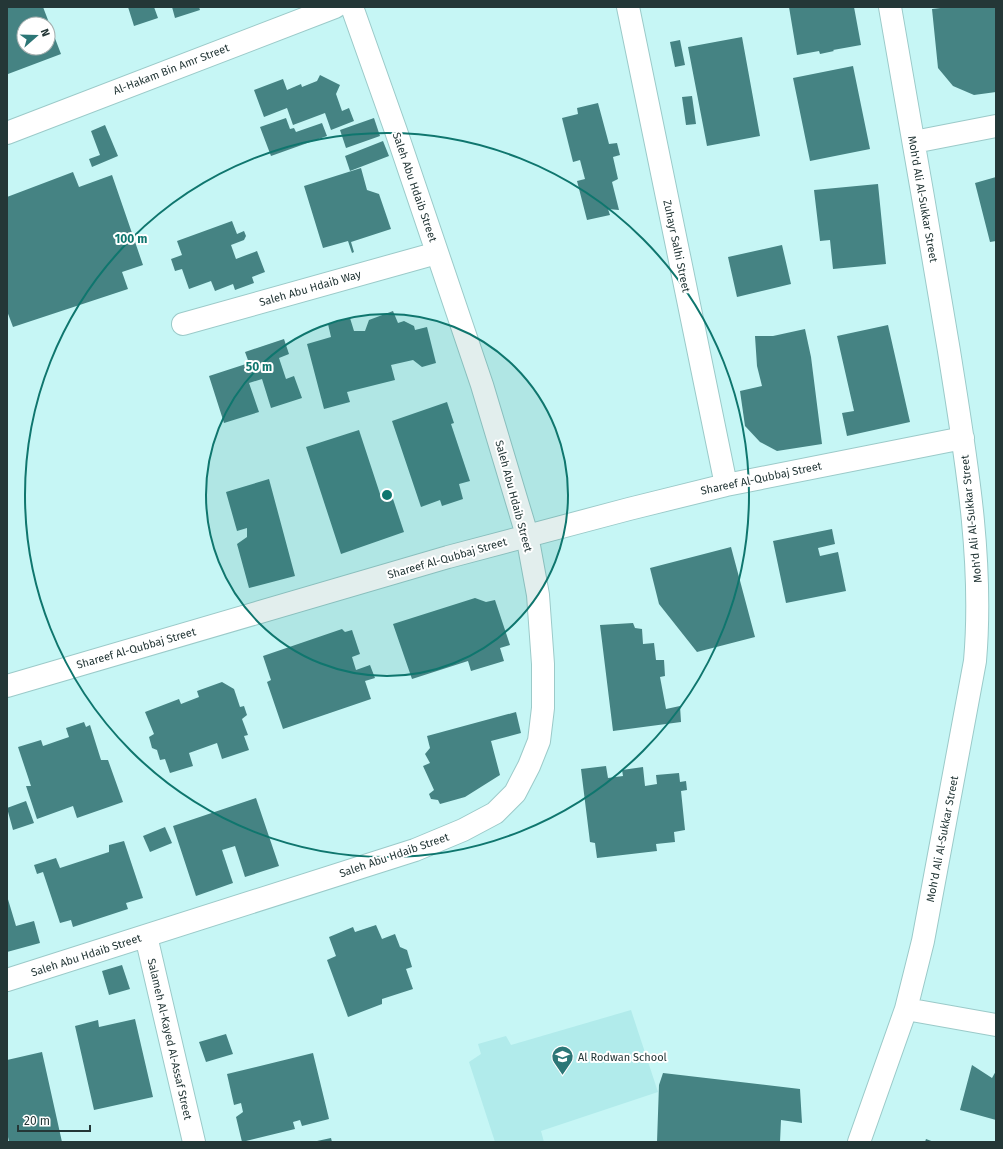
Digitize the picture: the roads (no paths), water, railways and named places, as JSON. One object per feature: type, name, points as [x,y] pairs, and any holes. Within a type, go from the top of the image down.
[{"type":"street","name":"Al-Hakam Bin Amr Street","points":[[7,133],[335,7]]},
{"type":"street","name":"Saleh Abu Hdaib Street","points":[[7,980],[415,850],[463,830],[495,814],[515,793],[529,766],[539,741],[543,708],[543,664],[538,595],[527,535],[482,385],[352,7]]},
{"type":"street","name":"Zuhayr Salhi Street","points":[[628,7],[726,484]]},
{"type":"street","name":"Moh'd Ali Al-Sukkar Street","points":[[859,1142],[906,1009],[923,941],[975,661],[978,626],[976,542],[963,438],[890,7]]},
{"type":"street","points":[[914,142],[996,126]]},
{"type":"street","name":"Saleh Abu Hdaib Way","points":[[183,324],[437,253]]},
{"type":"street","name":"Shareef Al-Qubbaj Street","points":[[7,686],[527,535],[726,484],[963,438]]},
{"type":"street","name":"Salameh Al-Kayed Al-Assaf Street","points":[[146,936],[194,1142]]},
{"type":"street","points":[[906,1009],[996,1025]]},
{"type":"place","name":"Al Rodwan School","points":[[563,1076]]}]
